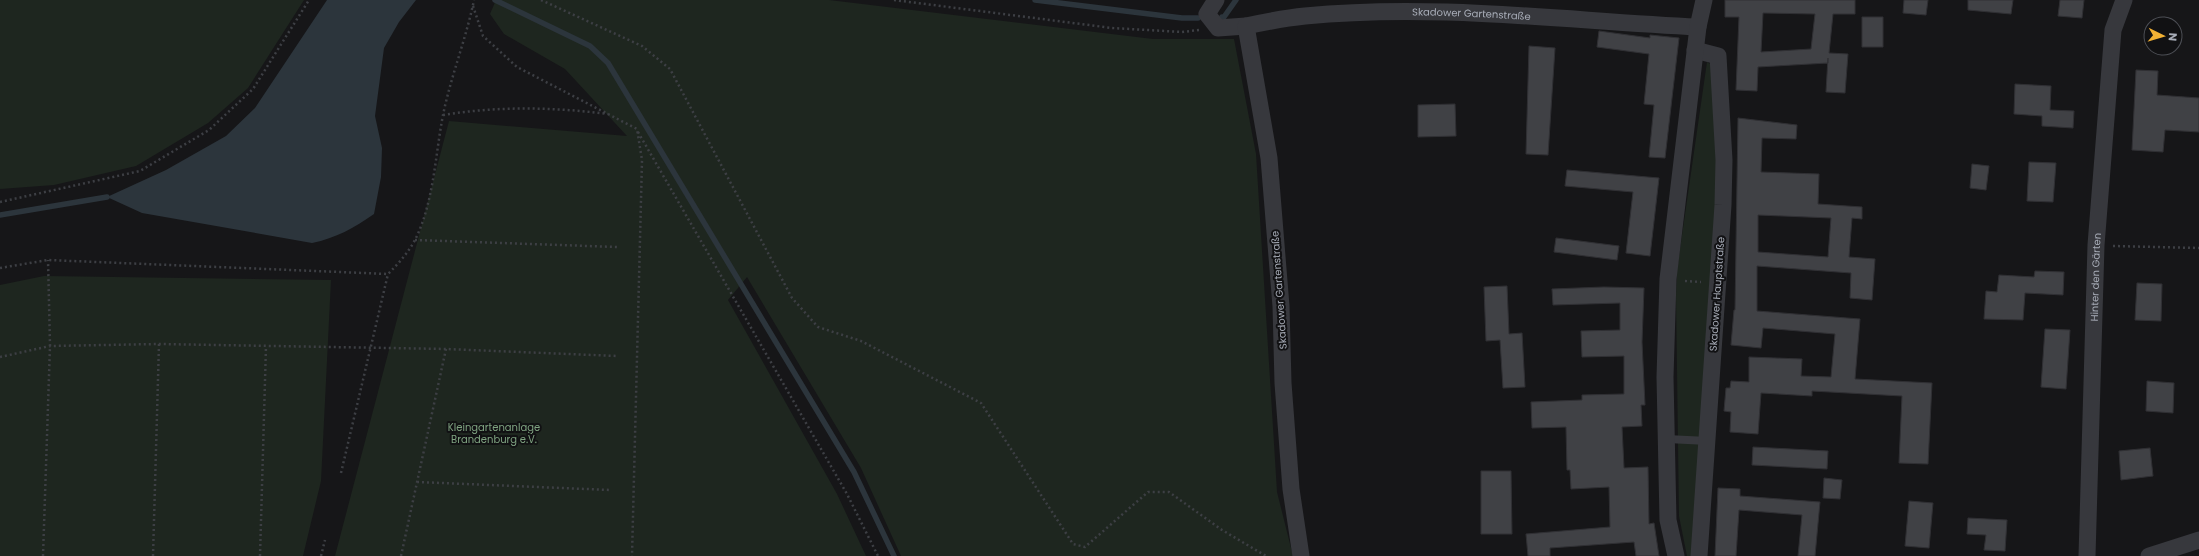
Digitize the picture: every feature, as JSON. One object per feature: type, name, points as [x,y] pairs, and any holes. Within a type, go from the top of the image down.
[{"type":"street","points":[[1216,0],[1207,14],[1218,28]]},
{"type":"street","points":[[1676,556],[1668,520],[1665,377],[1668,280],[1695,50],[1704,0]]},
{"type":"street","name":"Hinter den Gärten","points":[[2087,556],[2096,246],[2113,30],[2124,0]]},
{"type":"street","name":"Skadower Gartenstraße","points":[[1218,28],[1246,26],[1305,16],[1417,12],[1542,16],[1698,27]]},
{"type":"street","name":"Skadower Gartenstraße","points":[[1246,26],[1269,158],[1281,306],[1283,383],[1290,489],[1301,556]]},
{"type":"street","name":"Skadower Hauptstraße","points":[[1695,50],[1718,56],[1724,160],[1723,205],[1699,556]]},
{"type":"street","points":[[2150,556],[2199,540]]},
{"type":"lane","points":[[1667,439],[1708,441]]},
{"type":"path","points":[[0,202],[140,172],[209,130],[253,89],[309,0]]},
{"type":"path","points":[[341,473],[372,349],[388,274],[403,259],[415,240],[429,194],[439,152],[443,116],[474,0]]},
{"type":"path","points":[[541,0],[642,46],[670,69],[792,298],[818,327],[860,341],[981,403],[1073,544],[1085,546],[1148,492],[1169,492],[1222,530],[1266,556]]},
{"type":"path","points":[[894,0],[1112,28],[1182,32],[1218,28]]},
{"type":"path","points":[[473,6],[483,36],[517,67],[611,114],[637,129],[848,494],[878,556]]},
{"type":"path","points":[[443,116],[490,108],[569,109],[611,114]]},
{"type":"path","points":[[632,556],[642,160],[637,129]]},
{"type":"path","points":[[415,240],[617,247]]},
{"type":"path","points":[[2096,246],[2199,248]]},
{"type":"path","points":[[0,268],[48,260],[197,264],[388,274]]},
{"type":"path","points":[[43,556],[50,346],[48,260]]},
{"type":"path","points":[[1668,280],[1718,283]]},
{"type":"path","points":[[153,556],[159,344]]},
{"type":"path","points":[[0,357],[50,346],[159,344],[372,349],[446,349],[617,356]]},
{"type":"path","points":[[260,556],[266,346]]},
{"type":"path","points":[[401,556],[446,349]]},
{"type":"path","points":[[417,482],[610,490]]},
{"type":"path","points":[[321,556],[326,540]]},
{"type":"green space","points":[[0,0],[304,0],[248,88],[208,123],[136,166],[54,185],[0,189]]},
{"type":"green space","name":"Kleingartenanlage Brandenburg e.V.","points":[[496,0],[829,0],[1153,39],[1234,39],[1256,154],[1277,492],[1293,556],[901,556],[861,468],[747,277],[728,300],[837,494],[866,556],[335,556],[449,121],[627,136],[565,69],[504,34],[490,14]]},
{"type":"green space","points":[[1707,62],[1712,65],[1717,159],[1716,205],[1693,556],[1687,556],[1679,516],[1676,296],[1677,270]]},
{"type":"green space","points":[[44,276],[331,280],[321,481],[303,556],[0,556],[0,285]]},
{"type":"shaded area","points":[[327,0],[416,0],[399,22],[384,48],[375,116],[382,148],[381,177],[374,214],[344,232],[312,243],[142,213],[107,197],[166,170],[226,136],[255,108]]},
{"type":"building","points":[[1725,0],[1855,0],[1855,14],[1833,14],[1829,53],[1848,54],[1845,93],[1826,92],[1828,63],[1758,67],[1757,91],[1736,90],[1739,17],[1725,17]],"holes":[[[1763,13],[1815,14],[1811,49],[1761,52]]]},
{"type":"building","points":[[1904,0],[1928,0],[1926,15],[1903,13]]},
{"type":"building","points":[[1968,0],[2013,0],[2011,14],[1968,10]]},
{"type":"building","points":[[2060,0],[2084,0],[2082,18],[2058,16]]},
{"type":"building","points":[[1862,17],[1883,17],[1883,47],[1862,47]]},
{"type":"building","points":[[1599,31],[1650,38],[1650,35],[1679,38],[1665,158],[1649,157],[1654,105],[1644,104],[1649,54],[1597,47]]},
{"type":"building","points":[[1529,46],[1555,48],[1548,155],[1526,154]]},
{"type":"building","points":[[2136,70],[2158,71],[2157,95],[2199,98],[2199,132],[2165,130],[2163,152],[2132,150]]},
{"type":"building","points":[[2015,84],[2051,86],[2050,110],[2074,111],[2073,128],[2042,126],[2042,116],[2014,114]]},
{"type":"building","points":[[1455,104],[1456,136],[1418,137],[1418,105]]},
{"type":"building","points":[[1738,118],[1797,125],[1796,139],[1762,138],[1761,172],[1819,174],[1818,204],[1862,207],[1862,219],[1852,218],[1849,257],[1875,259],[1872,300],[1850,298],[1851,273],[1757,266],[1757,311],[1860,319],[1855,379],[1932,383],[1928,464],[1899,463],[1902,396],[1812,391],[1812,396],[1761,393],[1758,434],[1730,432],[1731,412],[1724,411],[1726,388],[1730,388],[1731,381],[1749,382],[1749,357],[1802,359],[1801,376],[1831,377],[1835,334],[1763,328],[1761,348],[1731,345],[1735,310]],"holes":[[[1758,215],[1831,218],[1828,257],[1758,252]]]},
{"type":"building","points":[[2029,162],[2056,163],[2053,202],[2027,201]]},
{"type":"building","points":[[1972,164],[1989,166],[1986,190],[1970,188]]},
{"type":"building","points":[[1567,170],[1659,178],[1650,256],[1626,253],[1633,192],[1565,186]]},
{"type":"building","points":[[1556,238],[1619,246],[1617,260],[1554,252]]},
{"type":"building","points":[[2035,271],[2064,272],[2063,295],[2025,293],[2023,320],[1984,319],[1986,291],[1997,292],[1999,275],[2034,277]]},
{"type":"building","points":[[2137,283],[2162,284],[2161,321],[2135,320]]},
{"type":"building","points":[[1507,286],[1509,334],[1522,333],[1525,387],[1503,388],[1500,340],[1486,341],[1484,287]]},
{"type":"building","points":[[1604,287],[1644,288],[1642,342],[1645,405],[1641,405],[1642,426],[1622,427],[1624,468],[1648,467],[1649,524],[1654,523],[1659,556],[1636,556],[1634,542],[1550,548],[1550,556],[1528,556],[1526,534],[1610,527],[1609,487],[1571,489],[1570,470],[1567,470],[1566,427],[1532,428],[1531,402],[1582,400],[1582,395],[1624,394],[1624,356],[1582,357],[1581,331],[1620,330],[1620,303],[1553,305],[1552,289]]},
{"type":"building","points":[[2045,329],[2070,330],[2066,389],[2041,387]]},
{"type":"building","points":[[2147,381],[2174,383],[2173,413],[2146,411]]},
{"type":"building","points":[[1753,447],[1828,451],[1827,469],[1752,465]]},
{"type":"building","points":[[2150,448],[2153,476],[2121,480],[2119,451]]},
{"type":"building","points":[[1481,471],[1511,471],[1512,534],[1481,534]]},
{"type":"building","points":[[1824,478],[1842,480],[1840,499],[1823,498]]},
{"type":"building","points":[[1718,488],[1740,489],[1740,496],[1820,502],[1815,556],[1798,556],[1802,515],[1739,510],[1736,556],[1715,556]]},
{"type":"building","points":[[1909,501],[1933,503],[1929,548],[1905,546]]},
{"type":"building","points":[[1968,518],[2007,520],[2005,551],[1984,550],[1986,535],[1967,534]]},
{"type":"waterway","points":[[495,0],[590,46],[608,63],[854,472],[894,556]]},
{"type":"waterway","points":[[1035,0],[1182,18],[1198,18]]},
{"type":"waterway","points":[[1222,17],[1224,17],[1236,0]]},
{"type":"waterway","points":[[0,215],[107,197]]}]
